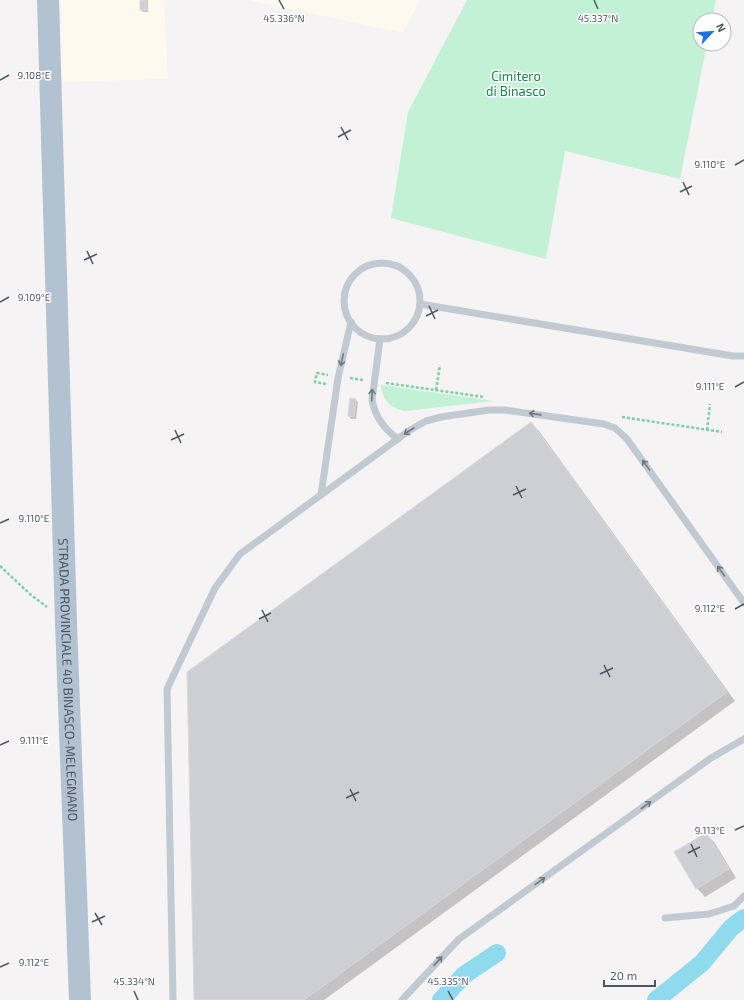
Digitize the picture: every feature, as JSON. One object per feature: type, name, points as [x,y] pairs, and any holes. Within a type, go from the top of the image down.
[{"type":"main road","name":"STRADA PROVINCIALE 40 BINASCO-MELEGNANO","points":[[48,0],[66,622],[80,1000]]},
{"type":"lane","points":[[383,263],[395,266],[405,271],[414,280],[419,291],[420,304],[417,317],[410,328],[400,335],[387,339],[374,339],[362,334],[351,322],[346,313],[344,302],[346,290],[352,279],[360,270],[371,265],[383,263]]},
{"type":"lane","points":[[420,304],[733,356],[744,356]]},
{"type":"lane","points":[[321,495],[338,378],[351,322]]},
{"type":"lane","points":[[380,339],[372,400],[373,409],[388,433],[398,439]]},
{"type":"lane","points":[[173,1000],[167,689],[215,588],[240,554],[410,430],[426,421],[441,417],[489,410],[505,410],[564,418],[604,424],[615,428],[627,439],[744,603]]},
{"type":"lane","points":[[402,1000],[459,939],[711,758],[744,739]]},
{"type":"lane","points":[[665,918],[709,914],[734,906],[744,896]]},
{"type":"path","points":[[436,390],[440,365]]},
{"type":"path","points":[[707,430],[710,404]]},
{"type":"path","points":[[0,566],[31,595],[66,622]]},
{"type":"shaded area","points":[[61,0],[164,0],[168,79],[62,82]]},
{"type":"shaded area","points":[[248,0],[420,0],[403,33]]},
{"type":"green space","name":"Cimitero di Binasco","points":[[467,0],[716,0],[714,12],[692,12],[692,52],[705,52],[680,179],[565,151],[546,259],[391,218],[408,112]]},
{"type":"green space","points":[[381,385],[494,401],[405,411],[395,408],[385,399]]},
{"type":"building","points":[[140,0],[146,0],[146,10],[140,10]]},
{"type":"building","points":[[350,398],[356,399],[354,417],[348,416]]},
{"type":"building","points":[[531,422],[727,692],[304,1000],[194,1000],[187,672]]},
{"type":"building","points":[[706,833],[729,869],[696,889],[674,852]]},
{"type":"waterway","points":[[656,1000],[702,963],[731,928],[744,918]]},
{"type":"waterway","points":[[441,1000],[464,975],[497,953]]}]
